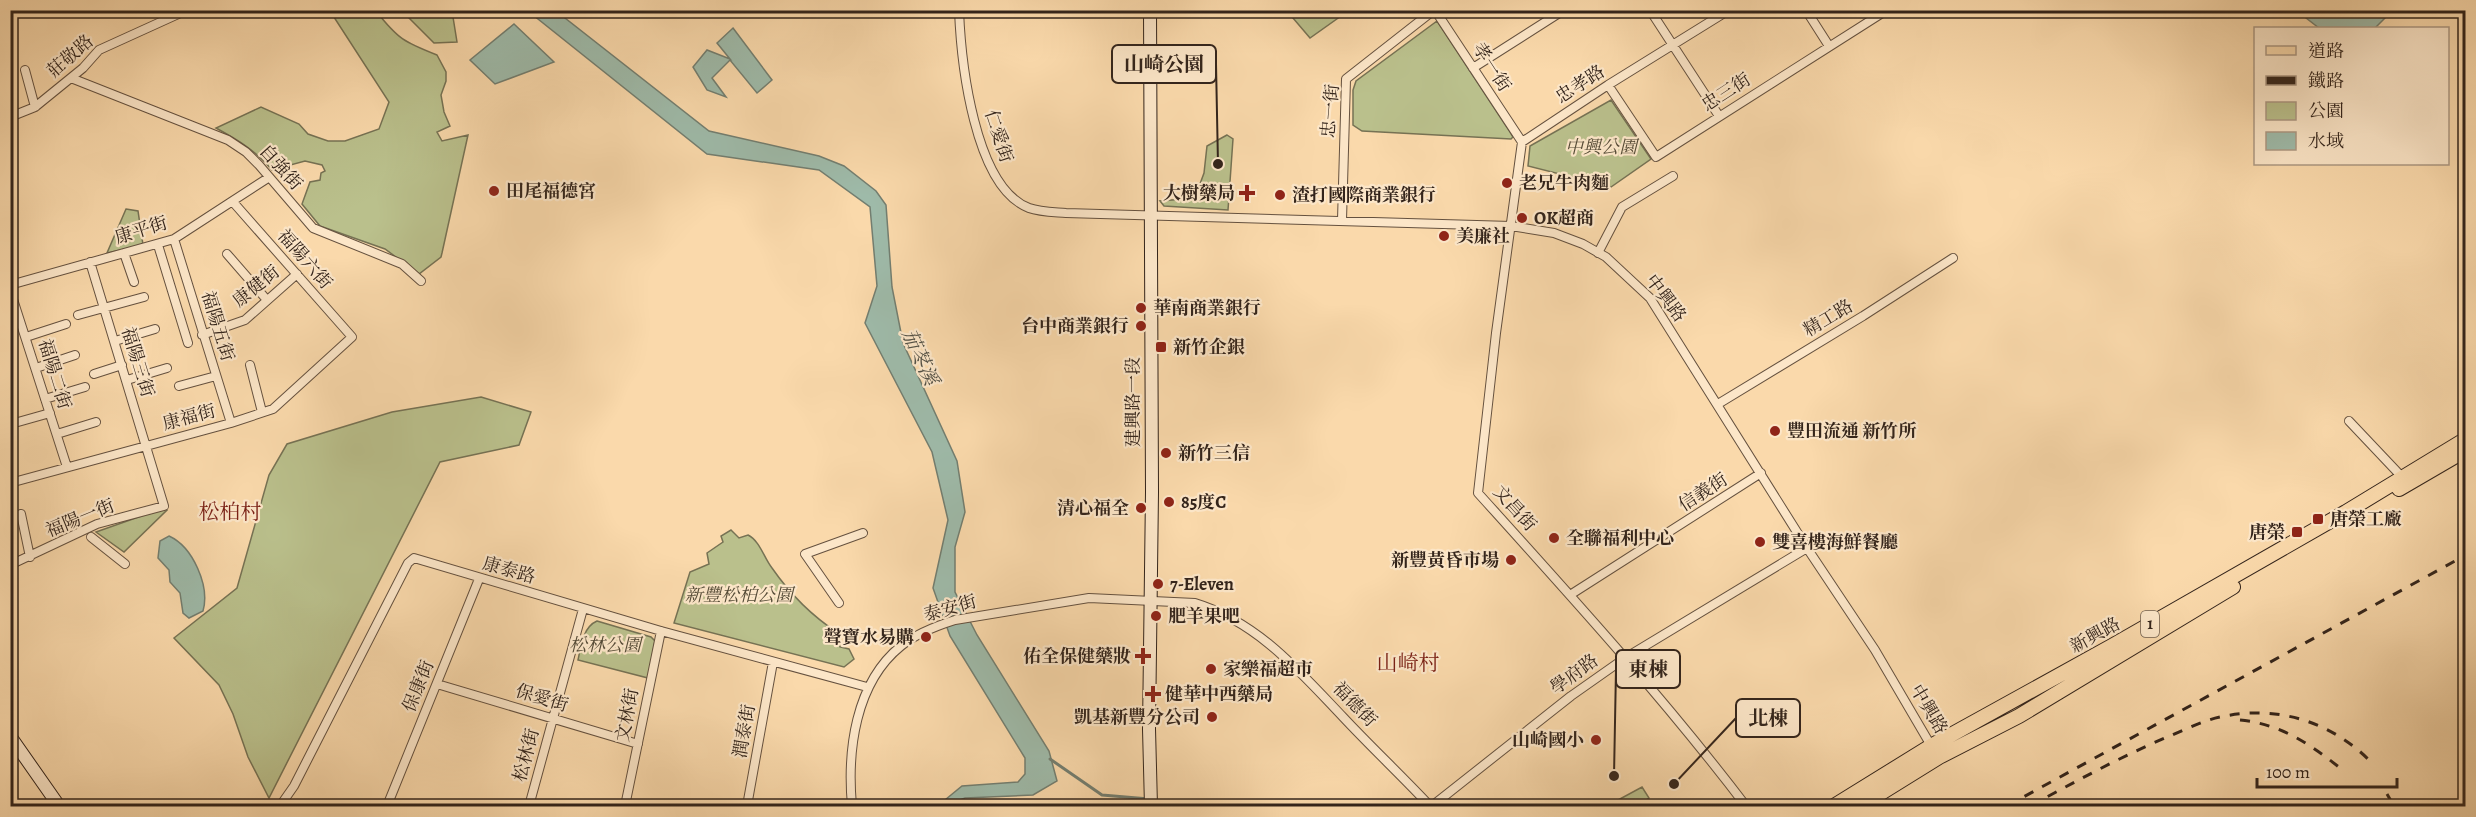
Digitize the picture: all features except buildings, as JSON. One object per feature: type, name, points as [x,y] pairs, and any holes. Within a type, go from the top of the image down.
[{"type":"main road","name":"新興路","points":[[1834,807],[1935,752],[2112,646],[2346,512],[2466,439]]},
{"type":"main road","name":"新興路","points":[[1860,807],[1935,752],[2019,716],[2347,518],[2466,450]]},
{"type":"street","name":"莊敬路","points":[[10,117],[35,107],[71,78],[99,50],[187,10]]},
{"type":"street","name":"仁愛街","points":[[959,10],[964,67],[973,113],[984,154],[1001,185],[1028,208],[1066,213],[1149,215]]},
{"type":"street","name":"建興路一段","points":[[1150,10],[1151,801]]},
{"type":"street","name":"孝一街","points":[[1435,10],[1522,142]]},
{"type":"street","name":"忠一街","points":[[1342,220],[1346,80],[1435,10]]},
{"type":"street","points":[[1473,68],[1564,10]]},
{"type":"street","points":[[1650,10],[1719,116]]},
{"type":"street","name":"忠孝路","points":[[1522,142],[1608,85],[1729,10]]},
{"type":"street","points":[[1806,10],[1829,46]]},
{"type":"street","name":"忠三街","points":[[1608,85],[1656,156],[1887,10]]},
{"type":"street","points":[[25,70],[35,107]]},
{"type":"street","name":"自強街","points":[[71,78],[228,140],[246,152],[313,228],[402,264],[421,281]]},
{"type":"street","points":[[1511,226],[1522,142]]},
{"type":"street","points":[[1598,253],[1622,207],[1673,176]]},
{"type":"street","name":"康平街","points":[[10,285],[174,239],[268,178]]},
{"type":"street","name":"福陽六街","points":[[233,202],[352,337]]},
{"type":"street","name":"中興路","points":[[1149,215],[1511,226],[1561,235],[1598,253],[1625,273],[1650,298],[1807,548],[1875,650],[1935,752]]},
{"type":"street","name":"文昌街","points":[[1511,226],[1478,493],[1570,595],[1706,753],[1746,807]]},
{"type":"street","name":"福陽五街","points":[[174,239],[231,423]]},
{"type":"street","points":[[158,244],[188,343]]},
{"type":"street","points":[[124,253],[134,282]]},
{"type":"street","points":[[227,254],[267,300]]},
{"type":"street","name":"精工路","points":[[1718,404],[1953,258]]},
{"type":"street","name":"福陽三街","points":[[90,262],[164,506]]},
{"type":"street","name":"康健街","points":[[202,335],[245,320],[297,274]]},
{"type":"street","name":"福陽二街","points":[[10,290],[68,467]]},
{"type":"street","points":[[78,315],[144,297]]},
{"type":"street","points":[[27,337],[66,324]]},
{"type":"street","points":[[115,341],[155,329]]},
{"type":"street","name":"康福街","points":[[10,483],[231,423],[273,409],[352,337]]},
{"type":"street","points":[[36,368],[75,355]]},
{"type":"street","points":[[250,365],[262,412]]},
{"type":"street","points":[[94,374],[122,366]]},
{"type":"street","points":[[127,380],[167,368]]},
{"type":"street","points":[[179,386],[216,376]]},
{"type":"street","points":[[45,399],[85,387]]},
{"type":"street","points":[[18,423],[50,413]]},
{"type":"street","points":[[57,435],[96,422]]},
{"type":"street","points":[[2349,422],[2402,477]]},
{"type":"street","name":"信義街","points":[[1570,595],[1761,473]]},
{"type":"street","name":"福陽一街","points":[[10,565],[97,524],[164,506]]},
{"type":"street","points":[[21,514],[30,557]]},
{"type":"street","points":[[839,603],[805,554],[862,533]]},
{"type":"street","points":[[91,537],[125,564]]},
{"type":"street","name":"學府路","points":[[1431,807],[1570,696],[1624,658],[1807,548]]},
{"type":"street","name":"康泰路","points":[[280,807],[294,786],[408,563],[414,558],[661,631],[867,687]]},
{"type":"street","name":"保康街","points":[[387,807],[479,579]]},
{"type":"street","name":"泰安街","points":[[852,807],[851,758],[867,687],[885,661],[902,645],[934,627],[979,615],[1089,598],[1149,600]]},
{"type":"street","name":"福德街","points":[[1149,600],[1195,603],[1210,608],[1266,640],[1431,807]]},
{"type":"street","name":"松林街","points":[[529,807],[584,609]]},
{"type":"street","name":"文林街","points":[[626,807],[661,631]]},
{"type":"street","name":"潤泰街","points":[[747,807],[773,662]]},
{"type":"street","name":"保愛街","points":[[437,684],[638,744]]},
{"type":"street","points":[[10,736],[59,807]]},
{"type":"green space","points":[[330,11],[376,11],[402,39],[437,55],[446,72],[446,81],[441,95],[444,112],[450,126],[437,132],[442,141],[468,135],[441,257],[419,274],[385,249],[320,226],[302,204],[310,182],[320,180],[321,173],[325,171],[322,165],[305,161],[272,170],[246,146],[216,128],[261,107],[299,124],[308,134],[328,141],[345,141],[379,129],[389,102]]},
{"type":"green space","points":[[402,11],[452,11],[457,42],[434,43]]},
{"type":"green space","points":[[1287,11],[1348,11],[1310,38]]},
{"type":"green space","points":[[1437,21],[1510,132],[1513,137],[1511,139],[1362,131],[1353,125],[1353,90],[1356,81]]},
{"type":"green space","name":"中興公園","points":[[1611,100],[1651,159],[1611,187],[1528,166],[1530,146]]},
{"type":"green space","points":[[1227,135],[1233,139],[1228,210],[1164,206],[1160,201],[1184,199],[1197,192],[1204,173],[1207,146]]},
{"type":"green space","points":[[126,209],[138,211],[143,245],[107,253]]},
{"type":"green space","points":[[481,397],[531,412],[519,445],[440,462],[269,798],[248,757],[233,714],[219,685],[174,638],[237,588],[269,475],[287,444],[392,412]]},
{"type":"green space","points":[[164,508],[167,510],[124,552],[96,532]]},
{"type":"green space","name":"新豐松柏公園","points":[[731,530],[739,538],[748,535],[756,541],[786,587],[810,612],[838,633],[840,647],[849,649],[854,659],[844,667],[674,623],[690,572],[709,564],[707,553],[723,542],[721,536]]},
{"type":"green space","name":"松林公園","points":[[597,621],[651,637],[655,641],[648,678],[578,660],[586,632]]},
{"type":"green space","points":[[1642,787],[1649,798],[1643,802],[1648,806],[1607,806]]},
{"type":"water","name":"茄苳溪","points":[[528,11],[556,11],[709,131],[819,156],[844,166],[876,191],[886,205],[892,287],[903,343],[957,461],[965,512],[955,547],[955,592],[977,635],[1049,751],[1057,781],[1033,795],[965,798],[957,801],[954,806],[940,806],[962,786],[1018,782],[1025,774],[1025,758],[950,636],[933,588],[948,520],[932,452],[865,323],[877,286],[870,207],[819,170],[707,154]]},
{"type":"water","points":[[2297,11],[2392,11],[2376,27],[2318,27]]},
{"type":"water","points":[[514,24],[554,62],[495,84],[470,60]]},
{"type":"water","points":[[733,28],[772,80],[757,93],[730,60],[712,78],[726,97],[707,90],[693,67],[707,50],[730,59],[717,43]]},
{"type":"water","points":[[169,536],[178,541],[192,558],[202,579],[205,601],[203,611],[189,618],[183,613],[180,593],[170,582],[169,570],[158,558],[160,541]]},
{"type":"waterway","points":[[1050,759],[1102,795],[1149,799]]},
{"type":"railway","points":[[2007,806],[2466,555]]},
{"type":"railway","points":[[2030,806],[2113,762],[2165,738],[2206,721],[2241,714],[2280,715],[2318,725],[2336,734],[2368,759]]},
{"type":"railway","points":[[2240,720],[2283,731],[2309,745],[2345,772]]},
{"type":"railway","points":[[2387,794],[2394,806]]},
{"type":"place","name":"山崎公園","points":[[1218,164]]},
{"type":"place","name":"老兄牛肉麵","points":[[1507,183]]},
{"type":"place","name":"田尾福德宮","points":[[494,191]]},
{"type":"place","name":"大樹藥局","points":[[1247,193]]},
{"type":"place","name":"渣打國際商業銀行","points":[[1280,195]]},
{"type":"place","name":"OK超商","points":[[1522,218]]},
{"type":"place","name":"美廉社","points":[[1444,236]]},
{"type":"place","name":"華南商業銀行","points":[[1141,308]]},
{"type":"place","name":"台中商業銀行","points":[[1141,326]]},
{"type":"place","name":"新竹企銀","points":[[1161,347]]},
{"type":"place","name":"豐田流通 新竹所","points":[[1775,431]]},
{"type":"place","name":"新竹三信","points":[[1166,453]]},
{"type":"place","name":"85度C","points":[[1169,502]]},
{"type":"place","name":"清心福全","points":[[1141,508]]},
{"type":"place","name":"唐榮工廠","points":[[2318,519]]},
{"type":"place","name":"唐榮","points":[[2297,532]]},
{"type":"place","name":"全聯福利中心","points":[[1554,538]]},
{"type":"place","name":"雙喜樓海鮮餐廳","points":[[1760,542]]},
{"type":"place","name":"新豐黃昏市場","points":[[1511,560]]},
{"type":"place","name":"7-Eleven","points":[[1158,584]]},
{"type":"place","name":"肥羊果吧","points":[[1156,616]]},
{"type":"place","name":"聲寶水易購","points":[[926,637]]},
{"type":"place","name":"佑全保健藥妝","points":[[1143,656]]},
{"type":"place","name":"家樂福超市","points":[[1211,669]]},
{"type":"place","name":"健華中西藥局","points":[[1153,694]]},
{"type":"place","name":"凱基新豐分公司","points":[[1212,717]]},
{"type":"place","name":"山崎國小","points":[[1596,740]]},
{"type":"place","name":"東棟","points":[[1614,776]]},
{"type":"place","name":"北棟","points":[[1674,784]]},
{"type":"district","name":"松柏村","points":[[230,512]]},
{"type":"district","name":"山崎村","points":[[1408,663]]}]
